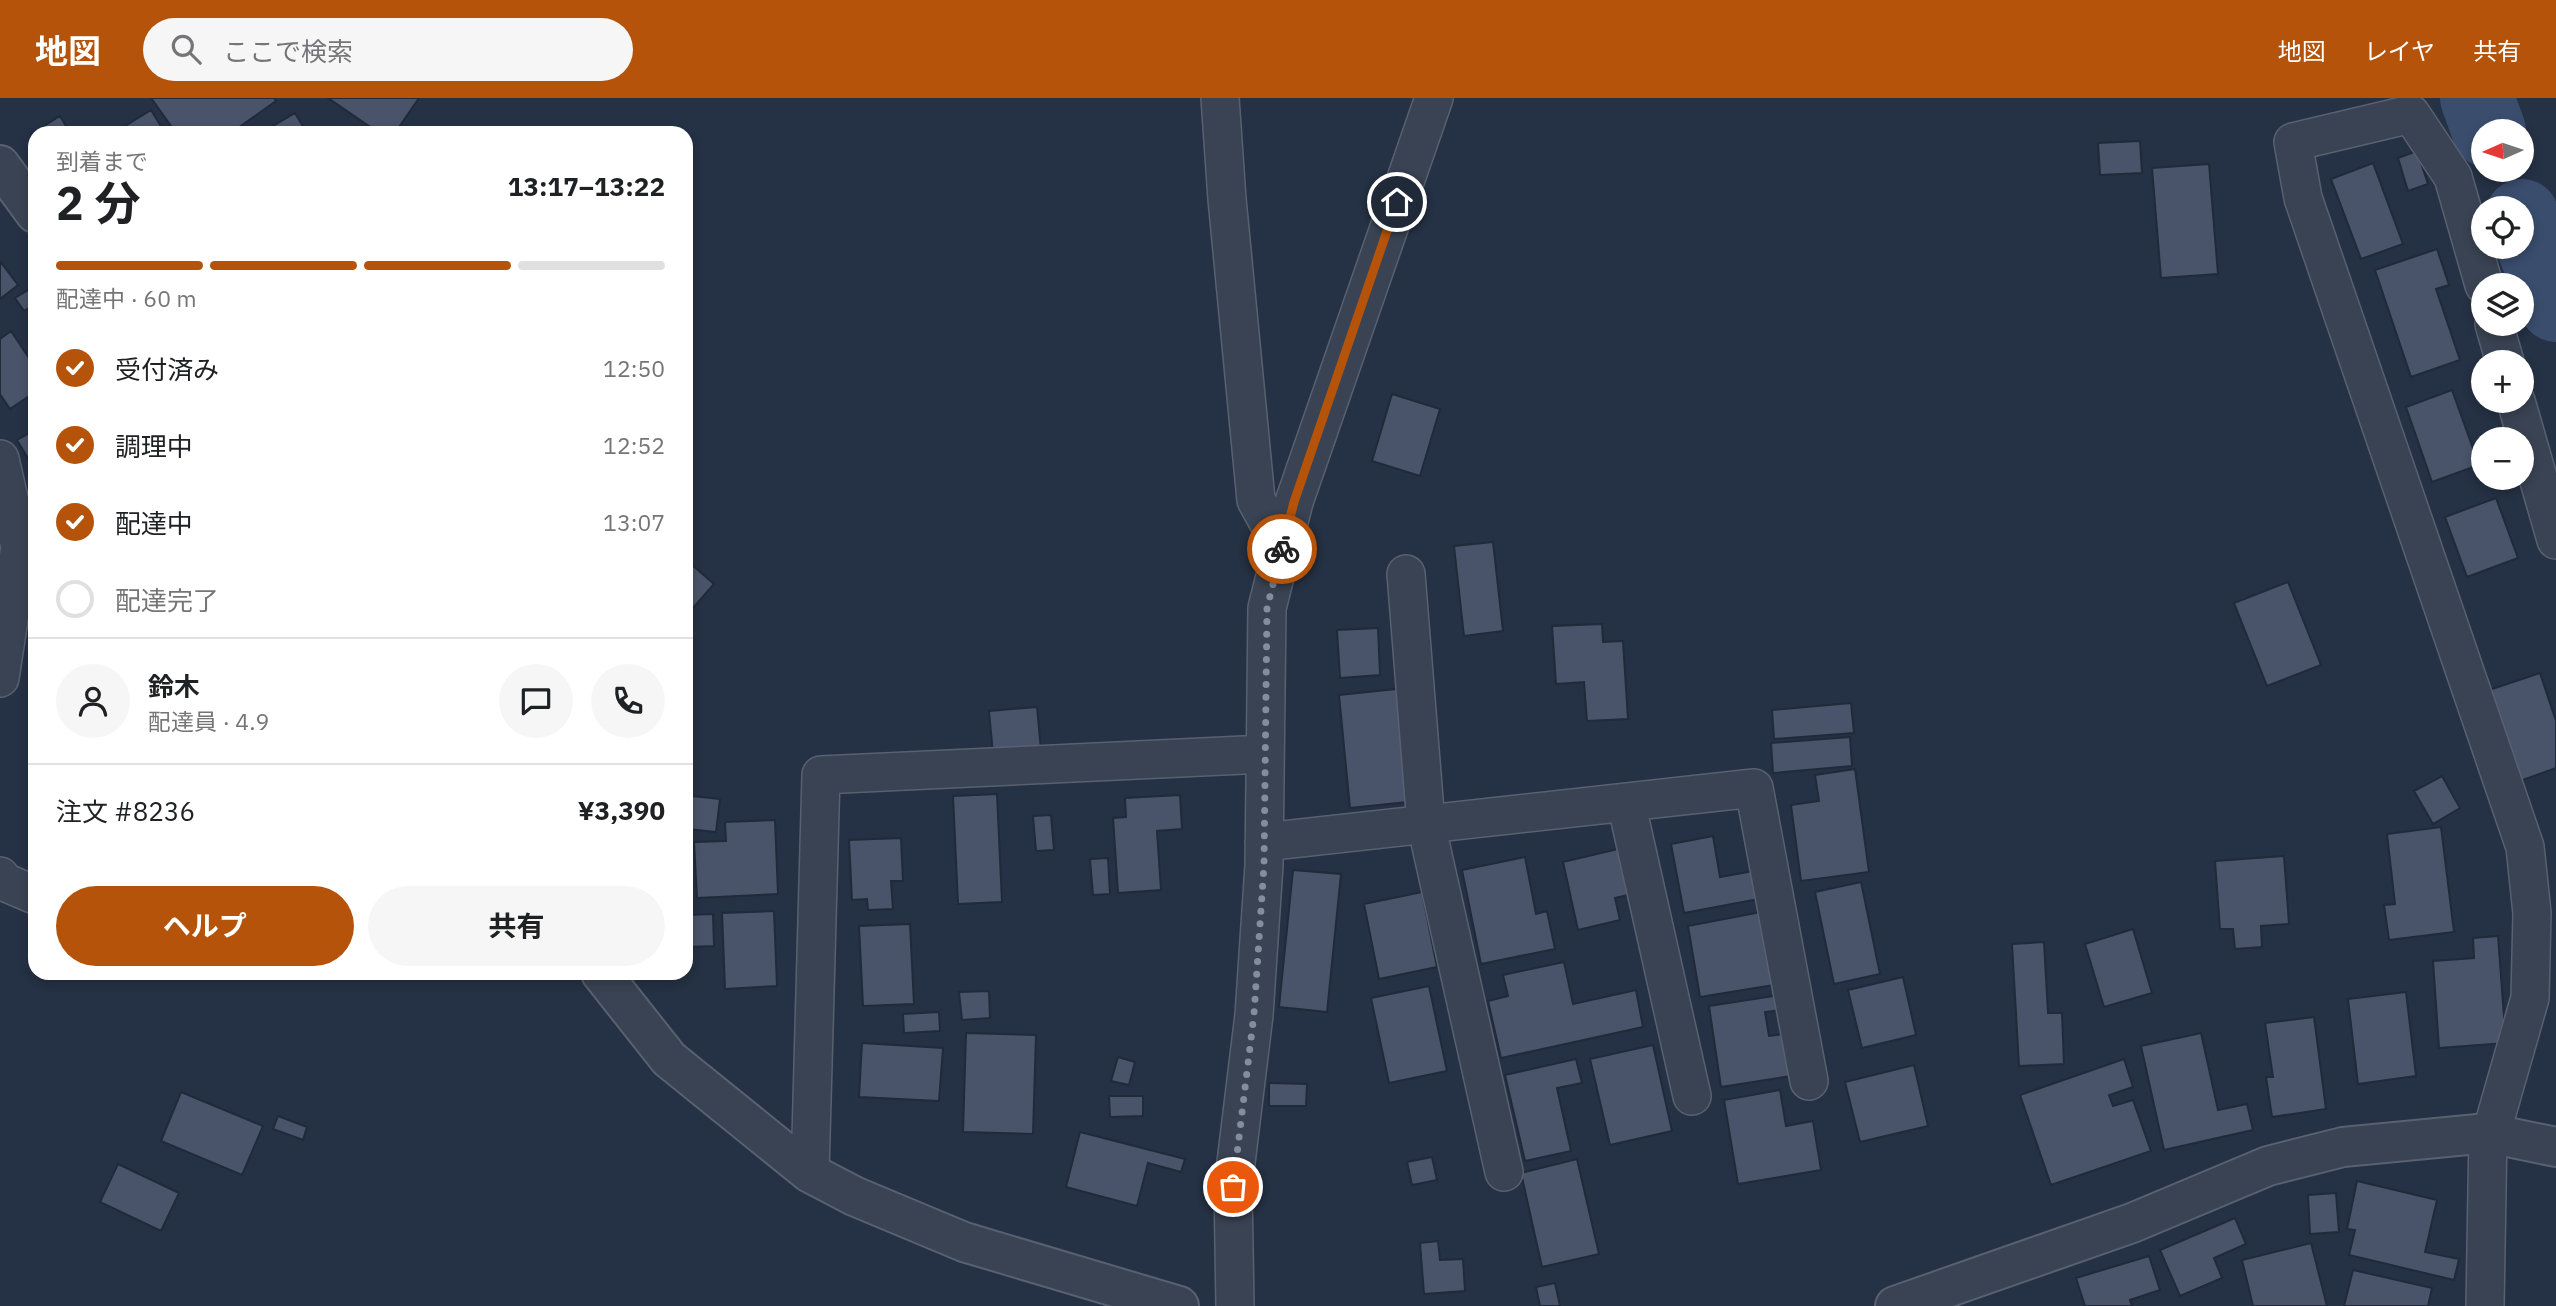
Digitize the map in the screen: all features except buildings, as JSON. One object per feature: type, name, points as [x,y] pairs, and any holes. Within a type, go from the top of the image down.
[{"type":"street","points":[[1220,98],[1256,500],[1283,547]]},
{"type":"street","points":[[1235,1306],[1233,1187],[1254,1014],[1264,842],[1267,608],[1294,502],[1434,98]]},
{"type":"street","points":[[2480,273],[2453,177],[2411,114],[2293,142],[2302,198],[2525,847],[2532,913],[2530,998],[2489,1133],[2485,1306]]},
{"type":"street","points":[[0,165],[28,203]]},
{"type":"street","points":[[2519,413],[2556,540]]},
{"type":"street","points":[[0,459],[20,547],[0,678]]},
{"type":"street","points":[[1406,573],[1426,824],[1504,1172]]},
{"type":"street","points":[[810,1173],[821,775],[1265,754]]},
{"type":"street","points":[[1264,842],[1754,788],[1809,1082]]},
{"type":"street","points":[[1626,802],[1692,1096]]},
{"type":"street","points":[[0,876],[2,881],[28,892]]},
{"type":"street","points":[[2531,965],[2556,913]]},
{"type":"street","points":[[607,980],[669,1059],[810,1173],[854,1196],[964,1242],[1179,1306]]},
{"type":"street","points":[[1895,1306],[2132,1223],[2268,1166],[2343,1147],[2489,1133],[2556,1147]]},
{"type":"waterway","points":[[2477,98],[2485,119]]},
{"type":"waterway","points":[[2534,247],[2556,305]]},
{"type":"way so far","points":[[1233,1187],[1254,1014],[1264,865],[1267,608],[1282,549]]},
{"type":"route","points":[[1282,549],[1294,502],[1397,202]]}]
